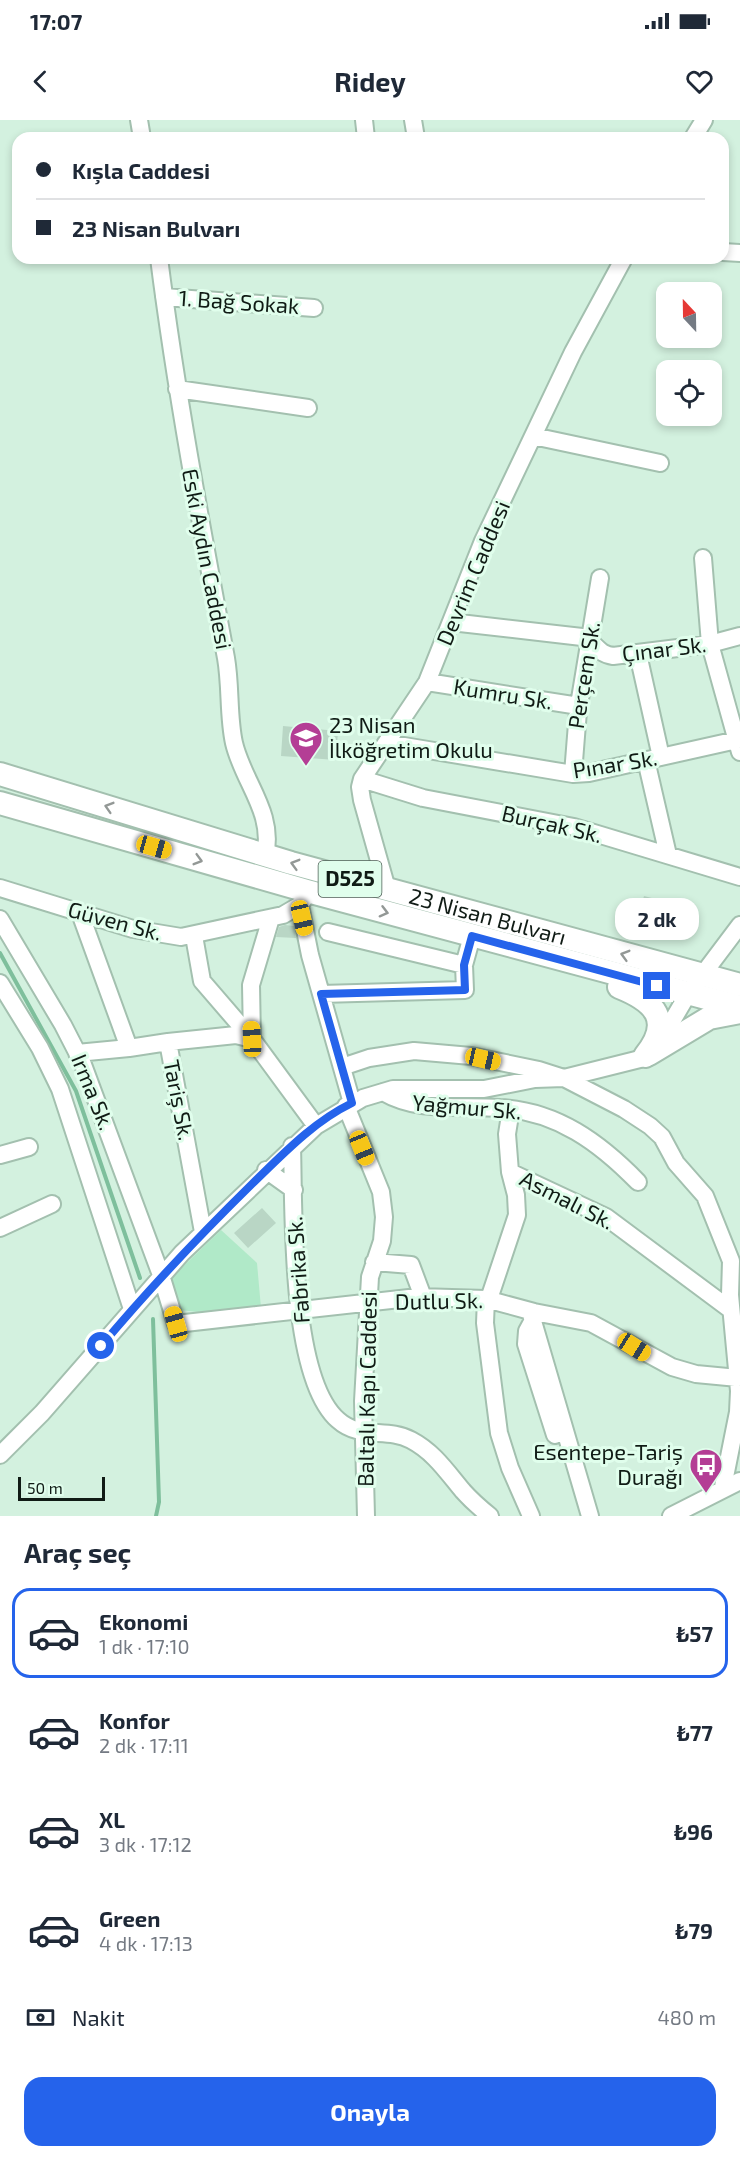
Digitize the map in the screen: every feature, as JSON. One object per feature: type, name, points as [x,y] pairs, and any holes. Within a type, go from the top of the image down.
[{"type":"highway","name":"23 Nisan Bulvarı","points":[[0,774],[265,855],[702,975]]},
{"type":"highway","name":"23 Nisan Bulvarı","points":[[0,803],[304,898],[472,936],[688,994]]},
{"type":"highway","points":[[537,953],[646,999],[658,1016],[659,1032],[645,1056]]},
{"type":"highway","name":"D525","points":[[702,975],[740,985]]},
{"type":"highway","name":"D525","points":[[688,994],[740,1007]]},
{"type":"highway","points":[[645,1056],[709,1018],[740,1012]]},
{"type":"street","name":"Eski Aydın Caddesi","points":[[160,264],[177,389],[229,678],[231,730],[234,746],[266,821],[269,838],[265,855]]},
{"type":"street","name":"Devrim Caddesi","points":[[362,779],[427,682],[483,541],[573,352],[621,264]]},
{"type":"street","name":"1. Bağ Sokak","points":[[164,297],[314,308]]},
{"type":"street","points":[[177,389],[308,408]]},
{"type":"street","points":[[533,436],[660,463]]},
{"type":"street","points":[[703,558],[710,644],[738,746]]},
{"type":"street","name":"Perçem Sk.","points":[[573,774],[579,706],[600,578]]},
{"type":"street","name":"Çınar Sk.","points":[[451,622],[582,637],[604,655],[638,654],[710,644],[740,636]]},
{"type":"street","points":[[638,654],[668,855]]},
{"type":"street","name":"Kumru Sk.","points":[[427,682],[579,706]]},
{"type":"street","name":"Pınar Sk.","points":[[386,743],[573,774],[653,758],[738,746]]},
{"type":"street","points":[[362,779],[360,787],[362,800],[387,889]]},
{"type":"street","name":"Burçak Sk.","points":[[362,779],[423,798],[574,827],[740,877]]},
{"type":"street","name":"Güven Sk.","points":[[0,888],[152,934],[194,936],[290,912],[304,898]]},
{"type":"street","name":"Baltalı Kapı Caddesi","points":[[304,898],[321,994],[342,1067],[349,1105],[381,1192],[384,1229],[370,1277],[363,1433],[366,1516]]},
{"type":"street","name":"Tariş Sk.","points":[[80,913],[129,1048],[168,1042],[203,1232]]},
{"type":"street","points":[[252,1039],[251,985],[271,918]]},
{"type":"street","name":"Irma Sk.","points":[[0,919],[77,1053],[94,1092],[161,1275]]},
{"type":"street","points":[[0,1455],[42,1413],[161,1275],[266,1170],[316,1126],[349,1105],[383,1092],[409,1088],[471,1090],[535,1079],[564,1078],[627,1063],[645,1056],[663,1038],[688,994],[740,925]]},
{"type":"street","points":[[328,932],[464,965]]},
{"type":"street","points":[[194,936],[202,981],[252,1039],[316,1126]]},
{"type":"street","points":[[321,994],[465,990],[464,965],[472,936]]},
{"type":"street","points":[[0,983],[40,1048],[68,1108],[132,1309]]},
{"type":"street","points":[[168,1042],[236,1035],[252,1039]]},
{"type":"street","points":[[77,1053],[129,1048]]},
{"type":"street","points":[[342,1067],[391,1053],[436,1052],[538,1070],[564,1078],[624,1109],[662,1137],[676,1162],[705,1197],[736,1268],[731,1310],[739,1385],[738,1412],[723,1487]]},
{"type":"street","name":"Yağmur Sk.","points":[[383,1092],[410,1103],[511,1109],[535,1113],[569,1126],[601,1147],[638,1182]]},
{"type":"street","points":[[510,1172],[507,1134],[511,1109]]},
{"type":"street","name":"Fabrika Sk.","points":[[292,1146],[298,1311],[315,1376],[330,1411],[346,1426],[363,1433]]},
{"type":"street","points":[[0,1155],[29,1147]]},
{"type":"street","name":"Fabrika Sk.","points":[[266,1170],[294,1190]]},
{"type":"street","name":"Asmalı Sk.","points":[[510,1172],[516,1195],[517,1215],[488,1299],[485,1323],[499,1433],[510,1468],[531,1516]]},
{"type":"street","name":"Asmalı Sk.","points":[[510,1172],[606,1217],[731,1310]]},
{"type":"street","points":[[0,1228],[52,1204]]},
{"type":"street","name":"Baltalı Kapı Caddesi","points":[[374,1262],[411,1265],[423,1297]]},
{"type":"street","name":"Dutlu Sk.","points":[[161,1275],[176,1324],[423,1297],[488,1299],[532,1316],[591,1323],[672,1367],[739,1385]]},
{"type":"street","points":[[532,1316],[526,1344],[581,1516]]},
{"type":"street","points":[[532,1316],[590,1516]]},
{"type":"street","points":[[363,1433],[400,1436],[418,1444],[434,1456],[463,1491],[489,1516]]},
{"type":"street","points":[[671,1516],[692,1510],[723,1487],[740,1481]]},
{"type":"green space","points":[[221,1230],[257,1263],[261,1308],[198,1312],[180,1310],[170,1279]]},
{"type":"building","points":[[283,726],[338,731],[336,760],[281,756]]},
{"type":"building","points":[[644,896],[671,903],[663,931],[636,923]]},
{"type":"building","points":[[294,926],[296,938],[276,937],[279,927]]},
{"type":"building","points":[[262,1208],[276,1223],[248,1248],[234,1233]]},
{"type":"waterway","points":[[0,953],[76,1091],[140,1278]]},
{"type":"waterway","points":[[153,1319],[159,1502],[156,1516]]},
{"type":"place","name":"23 Nisan İlköğretim Okulu","points":[[306,767]]},
{"type":"place","name":"Esentepe-Tariş Durağı","points":[[706,1494]]},
{"type":"route","points":[[101,1346],[182,1253],[266,1170],[316,1126],[352,1103],[321,994],[465,990],[464,965],[472,936],[657,986]]}]
